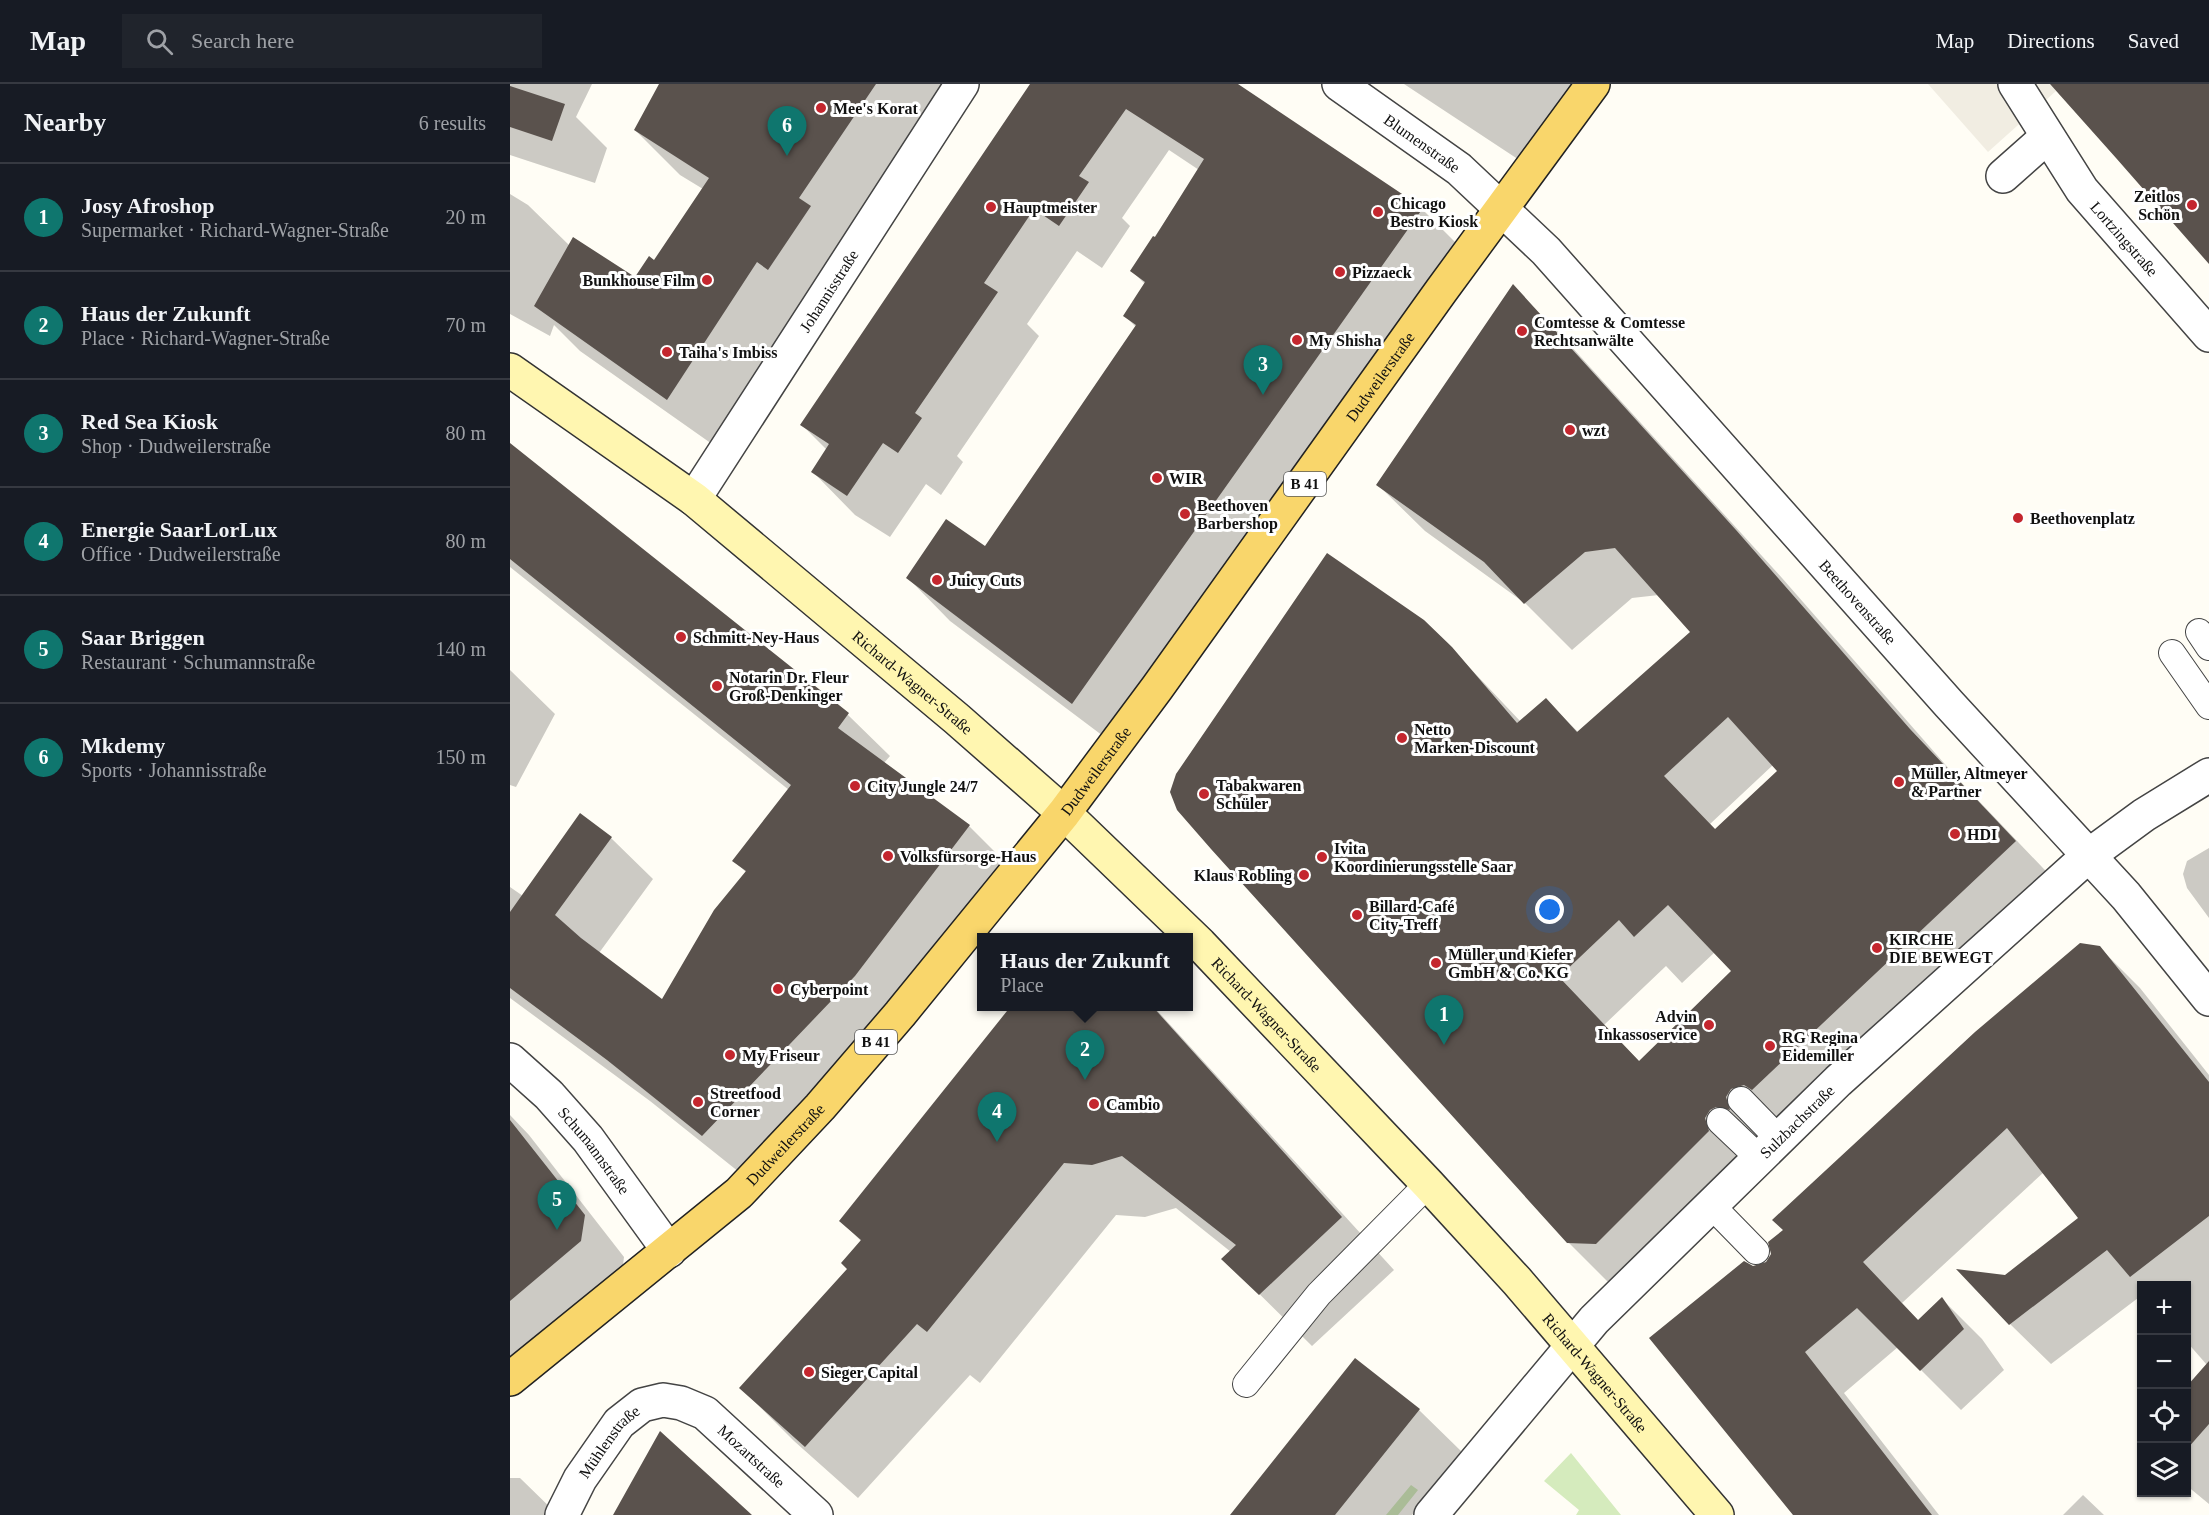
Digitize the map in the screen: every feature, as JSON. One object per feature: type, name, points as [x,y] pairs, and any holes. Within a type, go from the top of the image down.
[{"type":"main road","name":"Dudweilerstraße","points":[[510,1378],[739,1193],[820,1107],[933,975],[1064,813],[1177,662],[1593,84]]},
{"type":"main road","name":"Richard-Wagner-Straße","points":[[510,370],[694,499],[957,719],[1064,813],[1189,933]]},
{"type":"main road","name":"Richard-Wagner-Straße","points":[[1193,937],[1428,1184],[1573,1346],[1717,1515]]},
{"type":"street","name":"Johannisstraße","points":[[694,499],[962,84]]},
{"type":"street","name":"Blumenstraße","points":[[1339,84],[1460,169],[1502,208]]},
{"type":"street","name":"Lortzingstraße","points":[[2014,84],[2082,190],[2209,335]]},
{"type":"street","points":[[2003,176],[2039,125]]},
{"type":"street","name":"Beethovenstraße","points":[[1502,208],[1546,251],[1760,494],[2126,896],[2209,999]]},
{"type":"street","name":"Sulzbachstraße","points":[[1431,1515],[1594,1320],[1838,1081],[2088,856],[2144,815],[2209,775]]},
{"type":"street","name":"Schumannstraße","points":[[510,1060],[549,1095],[588,1139],[669,1251]]},
{"type":"street","name":"Mühlenstraße","points":[[562,1515],[580,1479],[619,1423],[642,1405],[663,1400],[681,1403]]},
{"type":"street","name":"Mozartstraße","points":[[681,1403],[705,1413],[816,1515]]},
{"type":"lane","points":[[2172,653],[2209,706]]},
{"type":"lane","points":[[1741,1100],[1769,1149]]},
{"type":"lane","points":[[1720,1121],[1769,1149]]},
{"type":"lane","points":[[1246,1384],[1319,1294],[1428,1184]]},
{"type":"lane","points":[[1711,1205],[1756,1251]]},
{"type":"green space","points":[[1571,1453],[1621,1515],[1576,1515],[1579,1510],[1544,1481]]},
{"type":"green space","points":[[1411,1485],[1418,1490],[1398,1515],[1386,1515]]},
{"type":"shaded area","points":[[1928,84],[2050,84],[2056,91],[1988,152]]},
{"type":"building","points":[[659,84],[876,84],[799,198],[811,206],[768,270],[757,262],[667,400],[534,306],[573,237],[635,277],[649,256],[654,260],[709,178],[634,130]]},
{"type":"building","points":[[1030,84],[1238,84],[1423,208],[1072,704],[906,578],[946,519],[985,546],[1136,325],[1123,316],[1145,282],[1130,271],[1153,236],[1155,237],[1204,159],[1126,109],[1079,176],[1089,182],[1059,226],[1034,209],[984,283],[998,292],[915,413],[922,418],[898,453],[883,443],[847,496],[811,472],[829,444],[800,425]]},
{"type":"building","points":[[2050,84],[2209,84],[2209,264],[2116,158]]},
{"type":"building","points":[[510,86],[565,104],[552,141],[510,127]]},
{"type":"building","points":[[1513,284],[1736,530],[1910,729],[2016,841],[1752,1090],[1744,1085],[1731,1089],[1726,1097],[1730,1110],[1716,1107],[1710,1110],[1705,1118],[1709,1131],[1596,1244],[1567,1243],[1211,849],[1177,810],[1170,792],[1176,774],[1327,553],[1424,620],[1452,647],[1517,723],[1546,698],[1577,732],[1690,632],[1615,548],[1585,552],[1524,604],[1484,562],[1376,485]],"holes":[[[1728,717],[1777,771],[1715,829],[1664,776]],[[1668,905],[1731,971],[1639,1061],[1559,977],[1619,920],[1634,937]]]},
{"type":"building","points":[[510,443],[849,713],[838,728],[970,825],[855,976],[702,1136],[607,1060],[510,988],[510,912],[580,813],[612,837],[555,915],[581,938],[662,999],[714,910],[746,871],[732,861],[791,785],[510,559]]},
{"type":"building","points":[[2080,943],[2100,946],[2209,1082],[2209,1216],[2130,1277],[2107,1250],[2009,1325],[1956,1269],[2005,1275],[2078,1218],[2007,1128],[1863,1262],[1918,1320],[1942,1297],[1964,1329],[1920,1371],[1857,1308],[1805,1352],[1932,1515],[1793,1515],[1649,1338],[1744,1261],[1753,1266],[1766,1262],[1771,1254],[1768,1242],[1783,1230],[1772,1220],[1975,1032]]},
{"type":"building","points":[[1007,1011],[1157,1011],[1342,1217],[1259,1295],[1221,1259],[1236,1245],[1122,1156],[1092,1165],[1064,1163],[927,1332],[917,1324],[805,1447],[739,1388],[847,1269],[841,1263],[861,1240],[839,1221]]},
{"type":"building","points":[[510,1120],[585,1215],[581,1241],[510,1301]]},
{"type":"building","points":[[1355,1358],[1420,1409],[1335,1515],[1230,1515]]},
{"type":"building","points":[[2209,1361],[2209,1424],[2191,1444],[2191,1389],[2191,1381]]},
{"type":"building","points":[[660,1431],[716,1482],[752,1515],[613,1515]]},
{"type":"place","name":"Mee's Korat","points":[[821,108]]},
{"type":"place","name":"Mkdemy","points":[[787,156]]},
{"type":"place","name":"Zeitlos Schön","points":[[2192,205]]},
{"type":"place","name":"Hauptmeister","points":[[991,207]]},
{"type":"place","name":"Chicago Bestro Kiosk","points":[[1378,212]]},
{"type":"place","name":"Pizzaeck","points":[[1340,272]]},
{"type":"place","name":"Bunkhouse Film","points":[[707,280]]},
{"type":"place","name":"Comtesse & Comtesse Rechtsanwälte","points":[[1522,331]]},
{"type":"place","name":"My Shisha","points":[[1297,340]]},
{"type":"place","name":"Taiha's Imbiss","points":[[667,352]]},
{"type":"place","name":"Red Sea Kiosk","points":[[1263,395]]},
{"type":"place","name":"wzt","points":[[1570,430]]},
{"type":"place","name":"WIR","points":[[1157,478]]},
{"type":"place","name":"Beethoven Barbershop","points":[[1185,514]]},
{"type":"place","name":"Beethovenplatz","points":[[2018,518]]},
{"type":"place","name":"Juicy Cuts","points":[[937,580]]},
{"type":"place","name":"Schmitt-Ney-Haus","points":[[681,637]]},
{"type":"place","name":"Notarin Dr. Fleur Groß-Denkinger","points":[[717,686]]},
{"type":"place","name":"Netto Marken-Discount","points":[[1402,738]]},
{"type":"place","name":"Müller, Altmeyer & Partner","points":[[1899,782]]},
{"type":"place","name":"City Jungle 24/7","points":[[855,786]]},
{"type":"place","name":"Tabakwaren Schüler","points":[[1204,794]]},
{"type":"place","name":"HDI","points":[[1955,834]]},
{"type":"place","name":"Volksfürsorge-Haus","points":[[888,856]]},
{"type":"place","name":"Ivita Koordinierungsstelle Saar","points":[[1322,857]]},
{"type":"place","name":"Klaus Robling","points":[[1304,875]]},
{"type":"place","name":"Billard-Café City-Treff","points":[[1357,915]]},
{"type":"place","name":"KIRCHE DIE BEWEGT","points":[[1877,948]]},
{"type":"place","name":"Müller und Kiefer GmbH & Co. KG","points":[[1436,963]]},
{"type":"place","name":"Cyberpoint","points":[[778,989]]},
{"type":"place","name":"Advin Inkassoservice","points":[[1709,1025]]},
{"type":"place","name":"Josy Afroshop","points":[[1444,1045]]},
{"type":"place","name":"RG Regina Eidemiller","points":[[1770,1046]]},
{"type":"place","name":"My Friseur","points":[[730,1055]]},
{"type":"place","name":"Haus der Zukunft","points":[[1085,1080]]},
{"type":"place","name":"Streetfood Corner","points":[[698,1102]]},
{"type":"place","name":"Cambio","points":[[1094,1104]]},
{"type":"place","name":"Energie SaarLorLux","points":[[997,1142]]},
{"type":"place","name":"Saar Briggen","points":[[557,1230]]},
{"type":"place","name":"Sieger Capital","points":[[809,1372]]}]
